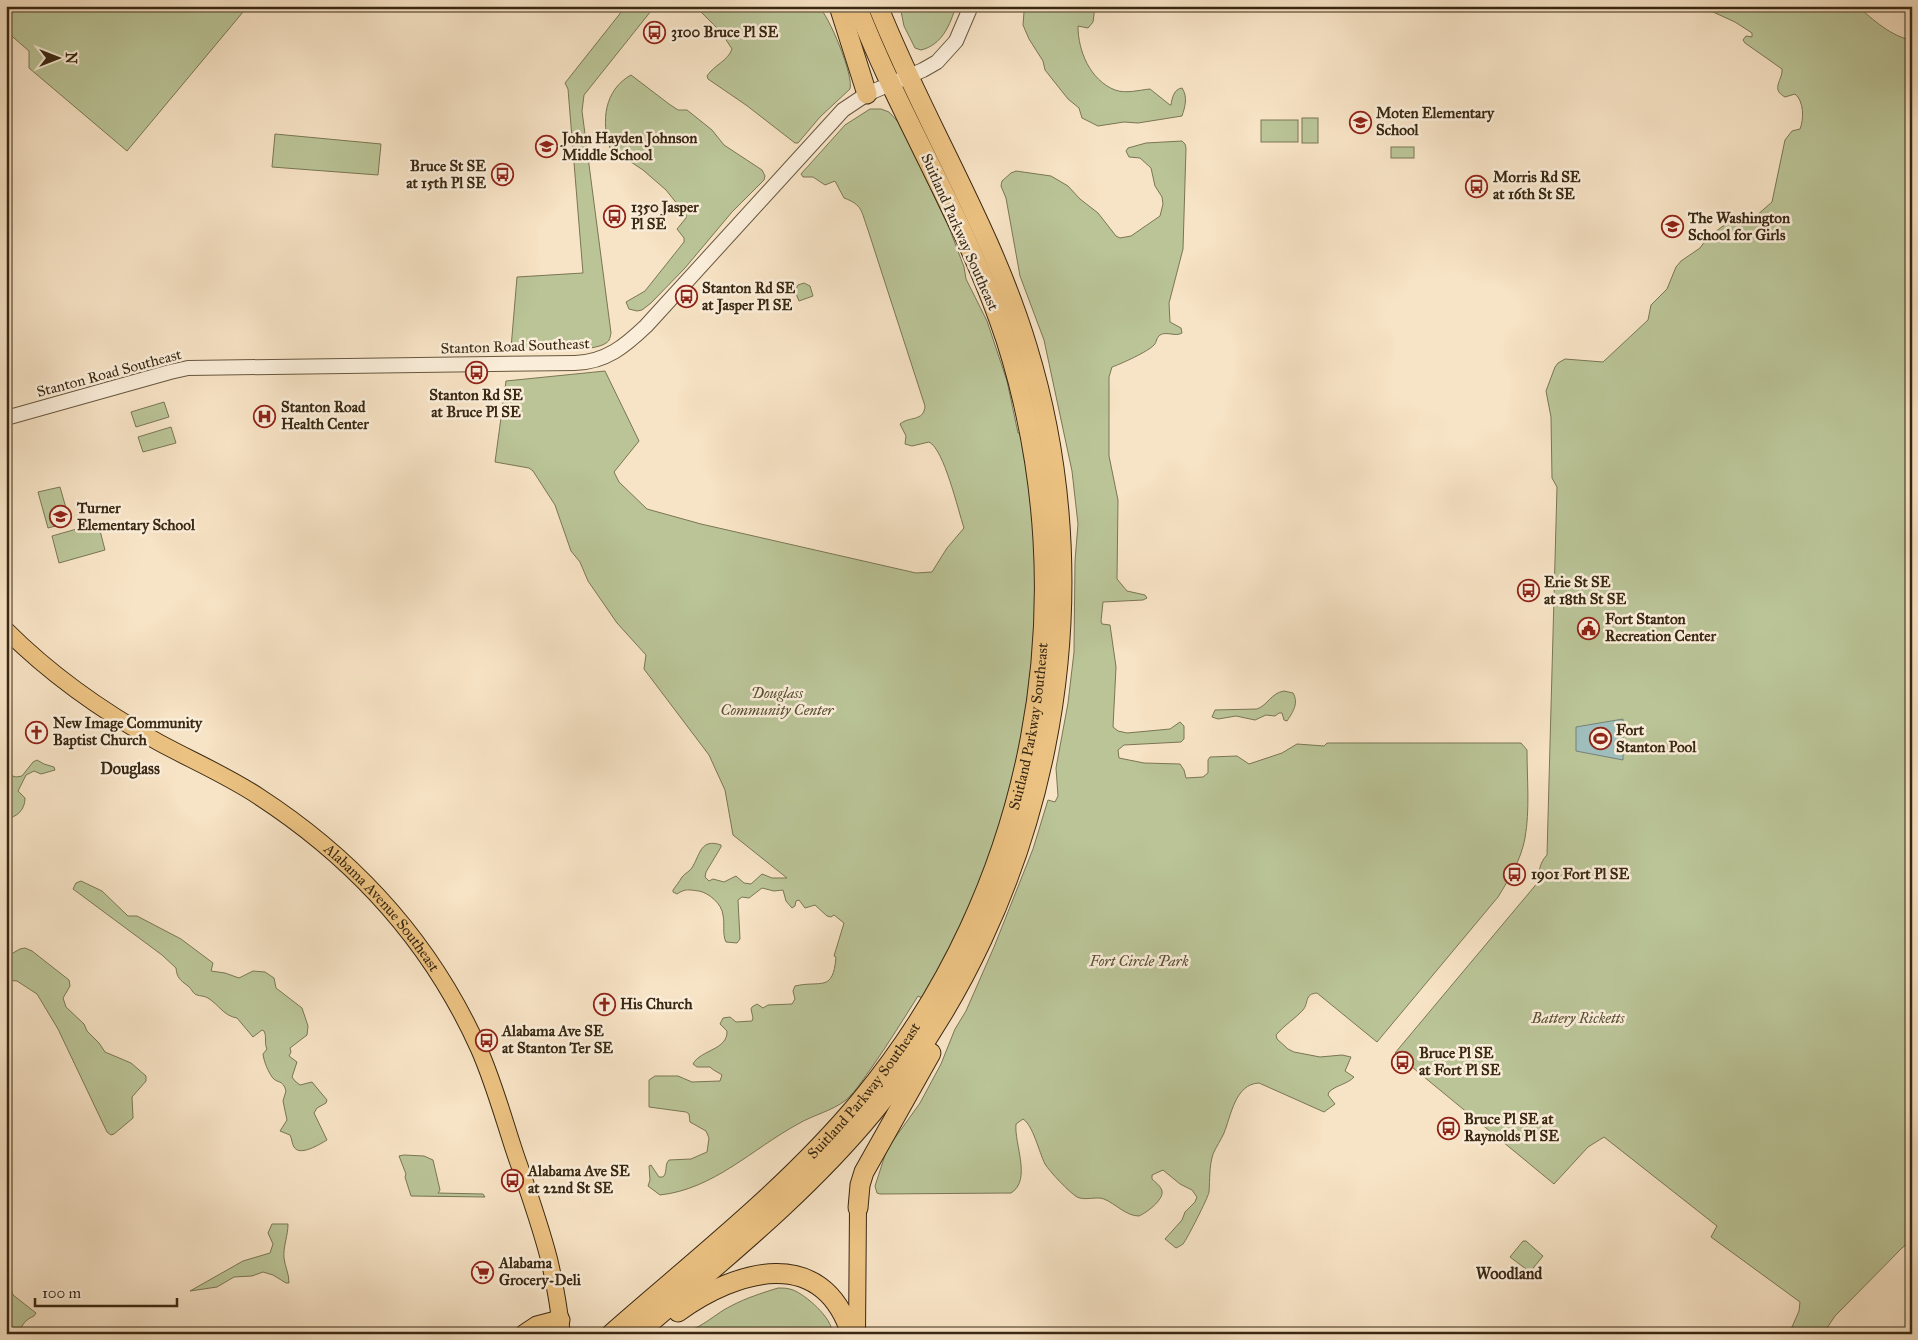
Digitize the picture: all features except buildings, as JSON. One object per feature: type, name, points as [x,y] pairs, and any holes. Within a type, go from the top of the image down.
[{"type":"highway","points":[[839,6],[867,94]]},
{"type":"highway","name":"Suitland Parkway Southeast","points":[[610,1334],[798,1168],[847,1116],[898,1051],[928,1006],[952,963],[974,917],[1002,850],[1026,763],[1040,675],[1045,592],[1040,500],[1028,421],[1012,360],[986,283],[891,83],[858,6]]},
{"type":"highway","name":"Suitland Parkway Southeast","points":[[637,1334],[788,1202],[849,1140],[886,1095],[923,1045],[957,990],[1001,898],[1022,840],[1039,779],[1048,736],[1056,685],[1061,627],[1062,564],[1060,520],[1046,420],[1021,328],[983,229],[909,76],[878,6]]},
{"type":"highway","points":[[858,1208],[860,1185],[864,1172],[959,1001],[975,955]]},
{"type":"highway","points":[[648,1334],[685,1307],[716,1289],[742,1278],[774,1273],[803,1278],[827,1292],[841,1310],[851,1334]]},
{"type":"highway","points":[[525,1334],[537,1326],[559,1330]]},
{"type":"main road","name":"Alabama Avenue Southeast","points":[[6,630],[44,666],[102,709],[160,743],[240,785],[303,828],[356,873],[398,919],[427,956],[443,982],[458,1007],[482,1058],[544,1240],[552,1272],[559,1330]]},
{"type":"main road","points":[[857,1334],[858,1208]]},
{"type":"street","name":"Stanton Road Southeast","points":[[6,418],[188,368],[575,363],[602,358],[621,348],[646,326],[834,119],[852,103],[867,94],[931,66],[948,51],[958,37],[971,6]]},
{"type":"green space","points":[[6,6],[248,6],[127,151],[29,68],[29,51],[6,31]]},
{"type":"green space","points":[[626,6],[655,6],[584,95],[582,111],[611,333],[610,339],[599,346],[589,348],[513,350],[511,348],[517,277],[583,273],[568,89],[565,83]]},
{"type":"green space","points":[[695,6],[818,6],[828,21],[840,46],[845,59],[850,89],[820,117],[798,143],[795,143],[746,105],[708,79],[707,76],[710,72],[727,57],[732,49],[721,32]]},
{"type":"green space","points":[[900,6],[956,6],[948,27],[940,39],[921,50],[915,48],[904,26]]},
{"type":"green space","points":[[1035,6],[1095,6],[1093,22],[1088,28],[1078,26],[1083,55],[1092,72],[1106,85],[1115,90],[1128,92],[1150,89],[1170,105],[1175,92],[1182,88],[1185,106],[1182,116],[1138,123],[1124,122],[1098,126],[1082,118],[1079,108],[1068,99],[1045,70],[1043,61],[1029,39],[1023,25],[1024,12]]},
{"type":"green space","name":"Battery Ricketts","points":[[1700,6],[1858,6],[1890,32],[1912,40],[1912,1241],[1903,1247],[1835,1316],[1823,1334],[1789,1334],[1799,1311],[1800,1302],[1711,1237],[1717,1226],[1604,1137],[1588,1147],[1554,1184],[1395,1053],[1539,881],[1540,867],[1547,855],[1557,487],[1552,478],[1551,417],[1546,391],[1555,367],[1565,359],[1603,362],[1648,320],[1651,305],[1667,289],[1676,267],[1681,261],[1700,248],[1708,237],[1730,221],[1748,223],[1772,202],[1785,140],[1792,131],[1800,129],[1803,115],[1798,97],[1795,94],[1785,97],[1778,91],[1782,69],[1745,43],[1743,40],[1746,36],[1752,37],[1752,33],[1735,22]]},
{"type":"green space","points":[[631,75],[678,110],[687,110],[712,130],[724,145],[762,170],[765,176],[764,180],[732,212],[685,268],[651,303],[642,310],[637,311],[629,309],[626,302],[645,291],[684,242],[684,238],[677,229],[686,218],[686,215],[666,190],[643,170],[610,148],[606,128],[607,107],[615,89]]},
{"type":"green space","name":"Douglass Community Center","points":[[870,109],[881,109],[889,112],[900,124],[950,230],[964,267],[966,279],[987,321],[1007,381],[1018,433],[1021,432],[1033,499],[1038,620],[1016,779],[981,885],[924,999],[918,996],[853,1093],[841,1104],[798,1124],[732,1167],[698,1185],[660,1195],[648,1186],[650,1180],[649,1166],[651,1165],[659,1177],[663,1177],[669,1160],[691,1159],[707,1152],[709,1138],[706,1131],[690,1122],[689,1114],[686,1112],[649,1107],[649,1080],[655,1076],[678,1076],[692,1082],[720,1081],[722,1075],[710,1067],[697,1067],[693,1064],[701,1056],[723,1042],[727,1031],[720,1024],[723,1018],[730,1017],[736,1022],[752,1021],[751,1009],[757,1004],[763,1008],[768,1005],[792,1004],[795,999],[793,991],[795,986],[819,984],[829,980],[832,976],[836,957],[834,956],[844,923],[834,915],[831,917],[827,916],[815,905],[805,908],[799,900],[796,901],[795,906],[792,908],[786,901],[783,890],[774,891],[762,888],[749,898],[742,897],[738,900],[740,939],[737,943],[726,942],[722,911],[714,900],[707,894],[699,891],[685,890],[677,894],[673,892],[682,877],[692,868],[702,848],[705,845],[714,843],[721,845],[721,847],[706,872],[705,877],[709,881],[713,879],[724,882],[736,876],[744,883],[751,884],[762,874],[772,878],[787,878],[733,835],[725,790],[709,755],[644,669],[646,655],[617,623],[588,581],[580,562],[571,551],[555,505],[533,471],[529,468],[495,462],[506,381],[605,371],[639,441],[614,472],[619,482],[647,509],[701,524],[916,573],[932,572],[947,548],[964,528],[945,468],[935,447],[929,442],[912,446],[905,444],[906,436],[900,424],[919,417],[924,411],[925,406],[868,230],[858,206],[844,198],[835,181],[825,185],[813,177],[803,177],[801,174],[845,125]]},
{"type":"green space","points":[[1302,118],[1318,118],[1318,143],[1302,143]]},
{"type":"green space","points":[[1261,120],[1298,120],[1298,142],[1261,142]]},
{"type":"green space","points":[[275,134],[381,144],[378,175],[272,167]]},
{"type":"green space","name":"Fort Circle Park","points":[[1182,141],[1186,148],[1183,249],[1169,303],[1170,322],[1181,328],[1182,333],[1160,335],[1151,348],[1112,367],[1109,377],[1109,456],[1118,500],[1117,579],[1127,591],[1145,595],[1147,598],[1143,600],[1103,602],[1101,621],[1102,624],[1110,625],[1116,667],[1113,727],[1118,731],[1127,733],[1170,729],[1180,722],[1184,726],[1184,739],[1181,742],[1124,745],[1118,750],[1119,758],[1144,763],[1180,764],[1186,778],[1203,777],[1208,773],[1208,760],[1210,757],[1237,756],[1249,764],[1282,753],[1297,744],[1324,746],[1327,743],[1521,743],[1527,750],[1528,805],[1527,827],[1521,854],[1498,897],[1377,1042],[1317,993],[1308,997],[1303,1010],[1276,1035],[1277,1039],[1294,1052],[1320,1057],[1342,1055],[1351,1057],[1345,1071],[1354,1077],[1329,1092],[1328,1095],[1335,1104],[1324,1112],[1259,1083],[1244,1089],[1235,1102],[1224,1133],[1213,1154],[1208,1196],[1185,1241],[1176,1248],[1165,1239],[1195,1202],[1197,1197],[1192,1190],[1180,1184],[1163,1170],[1152,1175],[1152,1179],[1162,1191],[1162,1195],[1154,1206],[1139,1216],[1125,1212],[1104,1199],[1083,1199],[1077,1197],[1060,1182],[1045,1164],[1033,1133],[1027,1122],[1023,1119],[1016,1124],[1021,1161],[1020,1180],[1017,1187],[1011,1193],[880,1194],[877,1193],[875,1186],[887,1149],[920,1103],[941,1064],[955,1029],[966,1011],[1033,849],[1048,800],[1055,802],[1058,796],[1056,768],[1068,703],[1074,652],[1075,561],[1078,524],[1072,471],[1044,340],[1020,276],[1006,198],[1001,186],[1002,181],[1016,171],[1051,176],[1068,186],[1080,199],[1098,213],[1116,236],[1120,238],[1131,236],[1160,216],[1163,204],[1162,197],[1155,186],[1151,168],[1140,158],[1129,157],[1126,151],[1128,148],[1146,143]]},
{"type":"green space","points":[[1391,147],[1414,147],[1414,158],[1391,158]]},
{"type":"green space","points":[[804,283],[810,286],[813,296],[799,301],[795,291],[798,285]]},
{"type":"green space","points":[[164,402],[169,417],[136,427],[131,412]]},
{"type":"green space","points":[[171,427],[176,443],[143,452],[138,437]]},
{"type":"green space","points":[[60,487],[70,522],[48,528],[38,492]]},
{"type":"green space","points":[[98,523],[105,550],[59,563],[52,536]]},
{"type":"green space","points":[[1284,691],[1293,693],[1295,697],[1293,711],[1287,721],[1284,720],[1282,713],[1275,716],[1266,715],[1255,720],[1236,716],[1218,719],[1212,717],[1215,710],[1257,709],[1276,694]]},
{"type":"green space","points":[[37,760],[54,767],[55,770],[41,774],[34,771],[26,775],[18,791],[25,798],[24,806],[17,815],[6,819],[6,774],[16,777],[22,776],[33,762]]},
{"type":"green space","points":[[81,881],[102,891],[128,916],[137,916],[181,939],[213,963],[211,971],[239,978],[253,971],[265,972],[274,978],[276,988],[302,1008],[308,1026],[307,1035],[290,1048],[289,1056],[297,1062],[292,1077],[300,1085],[312,1082],[327,1100],[314,1113],[327,1140],[310,1149],[301,1151],[294,1147],[290,1135],[280,1131],[287,1120],[283,1101],[286,1091],[282,1083],[272,1077],[265,1063],[263,1054],[267,1049],[264,1031],[262,1030],[253,1037],[237,1018],[225,1013],[208,998],[194,993],[179,978],[176,968],[162,955],[73,889],[76,883]]},
{"type":"green space","points":[[25,948],[32,951],[69,980],[70,986],[63,998],[66,1007],[84,1024],[87,1031],[105,1052],[131,1063],[146,1076],[146,1081],[132,1097],[133,1118],[114,1134],[111,1135],[107,1132],[58,1029],[37,994],[17,981],[6,980],[6,957]]},
{"type":"green space","points":[[399,1156],[424,1156],[433,1160],[440,1190],[438,1193],[483,1194],[485,1197],[411,1196],[405,1177],[406,1174]]},
{"type":"green space","points":[[272,1224],[288,1224],[284,1254],[289,1283],[263,1272],[252,1276],[234,1277],[217,1287],[190,1291],[243,1261],[270,1253],[273,1244],[268,1233]]},
{"type":"green space","points":[[1523,1241],[1526,1241],[1543,1256],[1530,1272],[1510,1257]]},
{"type":"green space","points":[[6,1279],[8,1279],[13,1295],[36,1313],[24,1323],[19,1334],[6,1334]]},
{"type":"green space","points":[[778,1288],[793,1290],[811,1302],[828,1320],[832,1332],[828,1334],[667,1334],[672,1331],[688,1331],[737,1303]]},
{"type":"water","name":"Fort Stanton Pool","points":[[1623,719],[1623,760],[1576,751],[1576,727]]},
{"type":"place","name":"3100 Bruce Pl SE","points":[[655,32]]},
{"type":"place","name":"Moten Elementary School","points":[[1360,122]]},
{"type":"place","name":"John Hayden Johnson Middle School","points":[[546,147]]},
{"type":"place","name":"Bruce St SE at 15th Pl SE","points":[[502,175]]},
{"type":"place","name":"Morris Rd SE at 16th St SE","points":[[1477,186]]},
{"type":"place","name":"1350 Jasper Pl SE","points":[[615,216]]},
{"type":"place","name":"The Washington School for Girls","points":[[1672,227]]},
{"type":"place","name":"Stanton Rd SE at Jasper Pl SE","points":[[686,297]]},
{"type":"place","name":"Stanton Rd SE at Bruce Pl SE","points":[[476,372]]},
{"type":"place","name":"Stanton Road Health Center","points":[[265,416]]},
{"type":"place","name":"Turner Elementary School","points":[[61,517]]},
{"type":"place","name":"Erie St SE at 18th St SE","points":[[1528,591]]},
{"type":"place","name":"Fort Stanton Recreation Center","points":[[1589,628]]},
{"type":"place","name":"New Image Community Baptist Church","points":[[37,732]]},
{"type":"place","name":"Fort Stanton Pool","points":[[1600,739]]},
{"type":"place","name":"1901 Fort Pl SE","points":[[1515,874]]},
{"type":"place","name":"His Church","points":[[604,1004]]},
{"type":"place","name":"Alabama Ave SE at Stanton Ter SE","points":[[486,1040]]},
{"type":"place","name":"Bruce Pl SE at Fort Pl SE","points":[[1403,1062]]},
{"type":"place","name":"Bruce Pl SE at Raynolds Pl SE","points":[[1448,1128]]},
{"type":"place","name":"Alabama Ave SE at 22nd St SE","points":[[512,1180]]},
{"type":"place","name":"Alabama Grocery-Deli","points":[[483,1272]]},
{"type":"district","name":"Douglass","points":[[130,768]]},
{"type":"district","name":"Woodland","points":[[1509,1273]]}]
